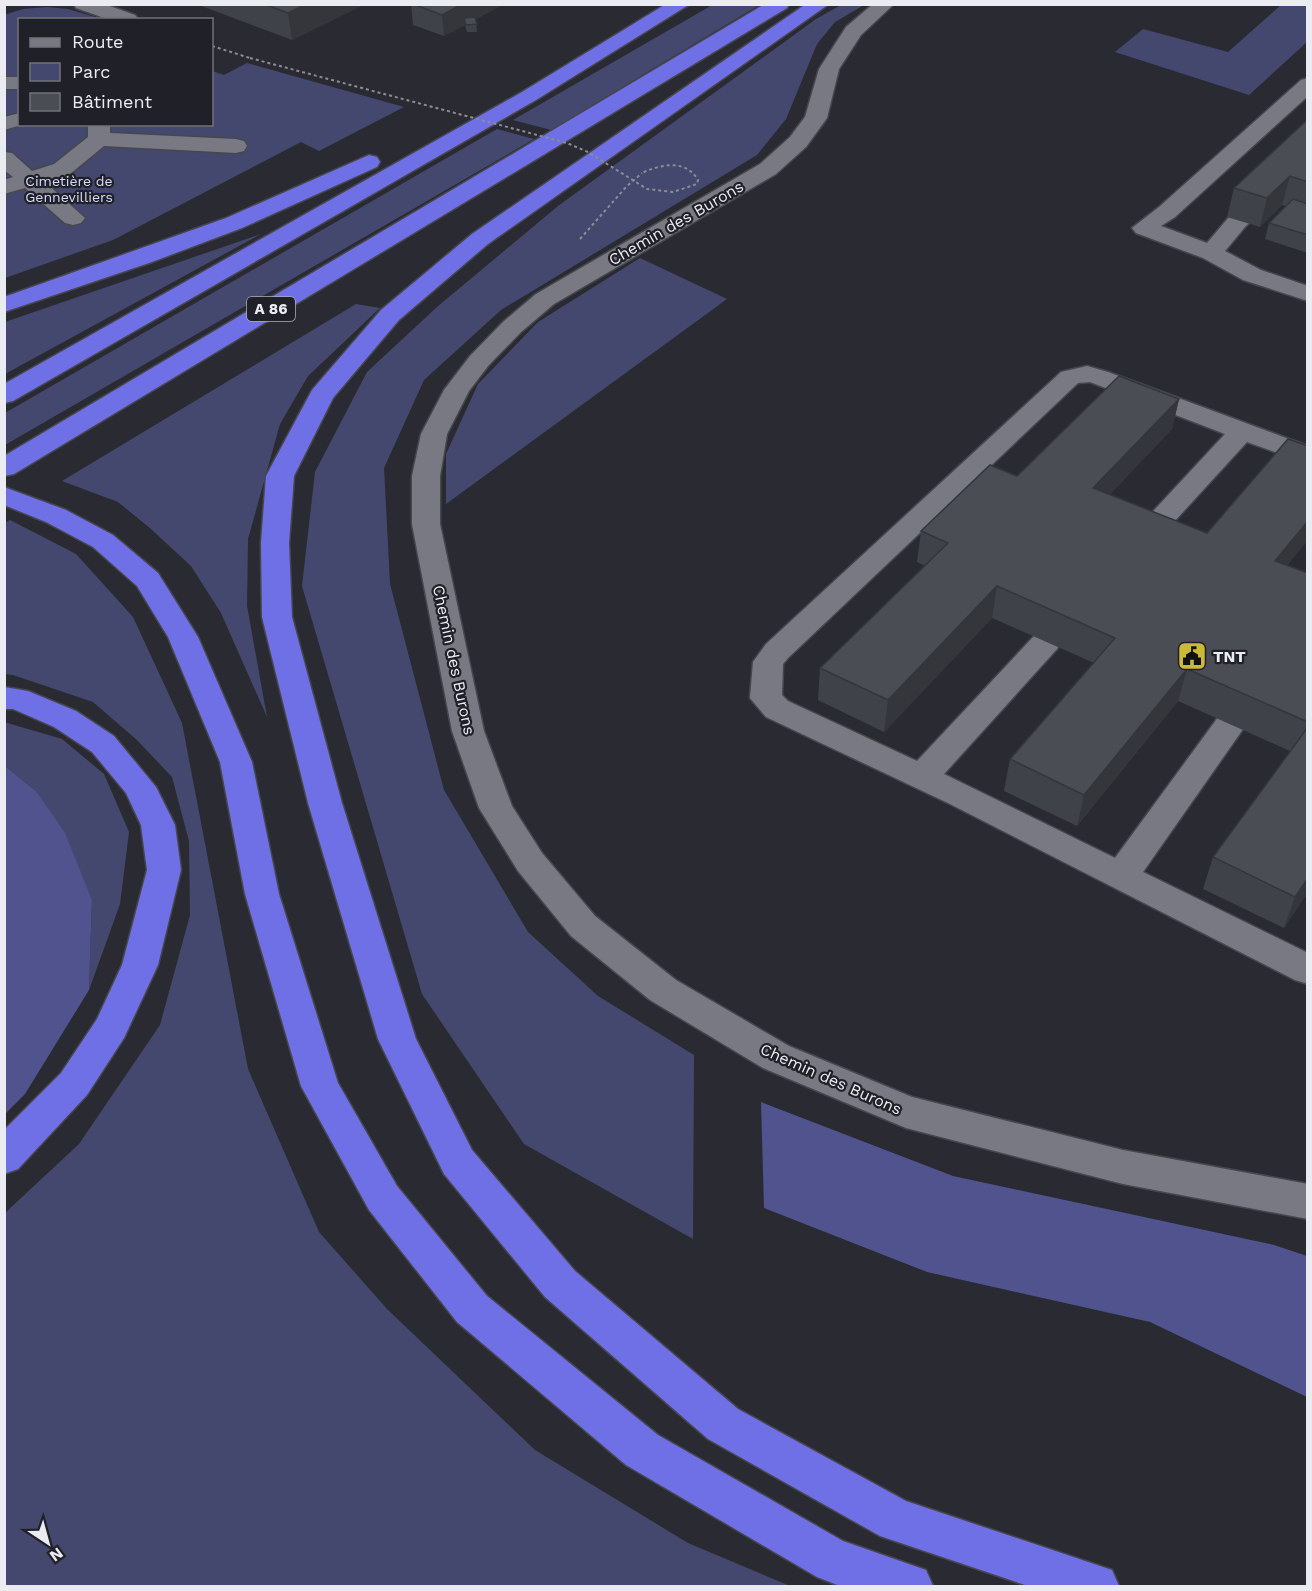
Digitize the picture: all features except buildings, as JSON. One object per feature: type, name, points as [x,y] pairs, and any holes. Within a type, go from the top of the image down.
[{"type":"highway","points":[[4,394],[529,96],[681,4]]},
{"type":"highway","name":"A 86","points":[[4,468],[780,4]]},
{"type":"highway","points":[[820,4],[480,239],[390,315],[321,396],[280,476],[275,543],[277,617],[325,803],[397,1039],[458,1162],[560,1284],[723,1424],[896,1520],[1096,1587]]},
{"type":"highway","points":[[4,305],[176,248],[246,220],[324,185],[484,100],[529,96]]},
{"type":"highway","points":[[4,495],[56,516],[103,541],[148,580],[183,637],[236,762],[262,894],[320,1086],[383,1198],[472,1309],[642,1450],[833,1561],[910,1587]]},
{"type":"highway","points":[[4,698],[16,699],[65,719],[103,744],[140,786],[158,825],[164,870],[140,965],[111,1027],[74,1084],[4,1157]]},
{"type":"street","points":[[83,4],[125,18]]},
{"type":"street","name":"Chemin des Burons","points":[[885,4],[853,31],[829,69],[816,118],[798,142],[776,162],[768,169],[546,300],[512,327],[479,361],[457,390],[434,434],[426,476],[426,524],[468,731],[496,808],[530,862],[583,926],[663,990],[776,1057],[906,1113],[1123,1167],[1308,1202]]},
{"type":"street","points":[[1308,84],[1167,212],[1144,228],[1211,253],[1252,275],[1308,294]]},
{"type":"street","points":[[4,187],[62,169],[99,132],[236,146]]},
{"type":"street","points":[[1211,253],[1237,222],[1308,153]]},
{"type":"street","points":[[4,158],[73,218]]},
{"type":"street","points":[[1308,456],[1099,377],[1087,374],[1070,377],[777,651],[768,662],[766,698],[777,710],[922,778],[1308,970]]},
{"type":"street","points":[[1142,541],[1242,431]]},
{"type":"street","points":[[922,778],[1046,642]]},
{"type":"street","points":[[1121,876],[1230,724]]},
{"type":"path","points":[[213,46],[567,143],[588,152],[633,180],[647,189],[658,192],[681,192],[690,189],[697,184],[698,180],[691,171],[676,165],[658,166],[642,173],[633,180],[626,187],[580,239]]},
{"type":"green space","points":[[714,4],[759,5],[551,130],[513,120]]},
{"type":"green space","points":[[841,5],[864,5],[835,22],[817,44],[786,119],[757,155],[501,310],[424,380],[384,468],[390,584],[444,790],[528,932],[598,996],[694,1055],[693,1239],[524,1144],[422,994],[302,586],[315,472],[367,372],[437,307],[558,206],[816,19]]},
{"type":"green space","points":[[1281,5],[1307,5],[1307,42],[1249,95],[1115,52],[1143,29],[1228,52]]},
{"type":"green space","name":"Cimetière de Gennevilliers","points":[[47,7],[68,9],[99,18],[18,18],[18,126],[213,126],[213,71],[224,75],[247,63],[404,107],[319,151],[301,142],[113,240],[5,278],[4,15],[23,9]]},
{"type":"green space","points":[[497,129],[534,139],[5,445],[5,413]]},
{"type":"green space","points":[[261,234],[5,374],[5,322]]},
{"type":"green space","points":[[640,258],[727,299],[446,504],[446,454],[478,384],[538,322]]},
{"type":"green space","points":[[356,304],[380,308],[308,376],[280,424],[248,539],[247,606],[267,717],[221,613],[191,566],[118,502],[62,481]]},
{"type":"green space","points":[[10,520],[76,554],[133,617],[182,723],[248,1069],[319,1232],[387,1309],[535,1450],[688,1543],[790,1586],[5,1586],[5,1213],[79,1144],[160,1025],[190,915],[189,841],[172,777],[137,740],[93,702],[5,674],[4,523]]},
{"type":"green space","points":[[4,722],[62,739],[104,774],[129,832],[120,904],[89,990],[92,900],[36,791],[5,766]]},
{"type":"shaded area","points":[[5,766],[36,791],[65,833],[92,900],[89,990],[25,1094],[5,1114]]},
{"type":"shaded area","points":[[761,1102],[953,1176],[1274,1245],[1307,1256],[1307,1397],[1150,1322],[927,1272],[764,1208]]},
{"type":"place","name":"TNT","points":[[1192,656]]}]
